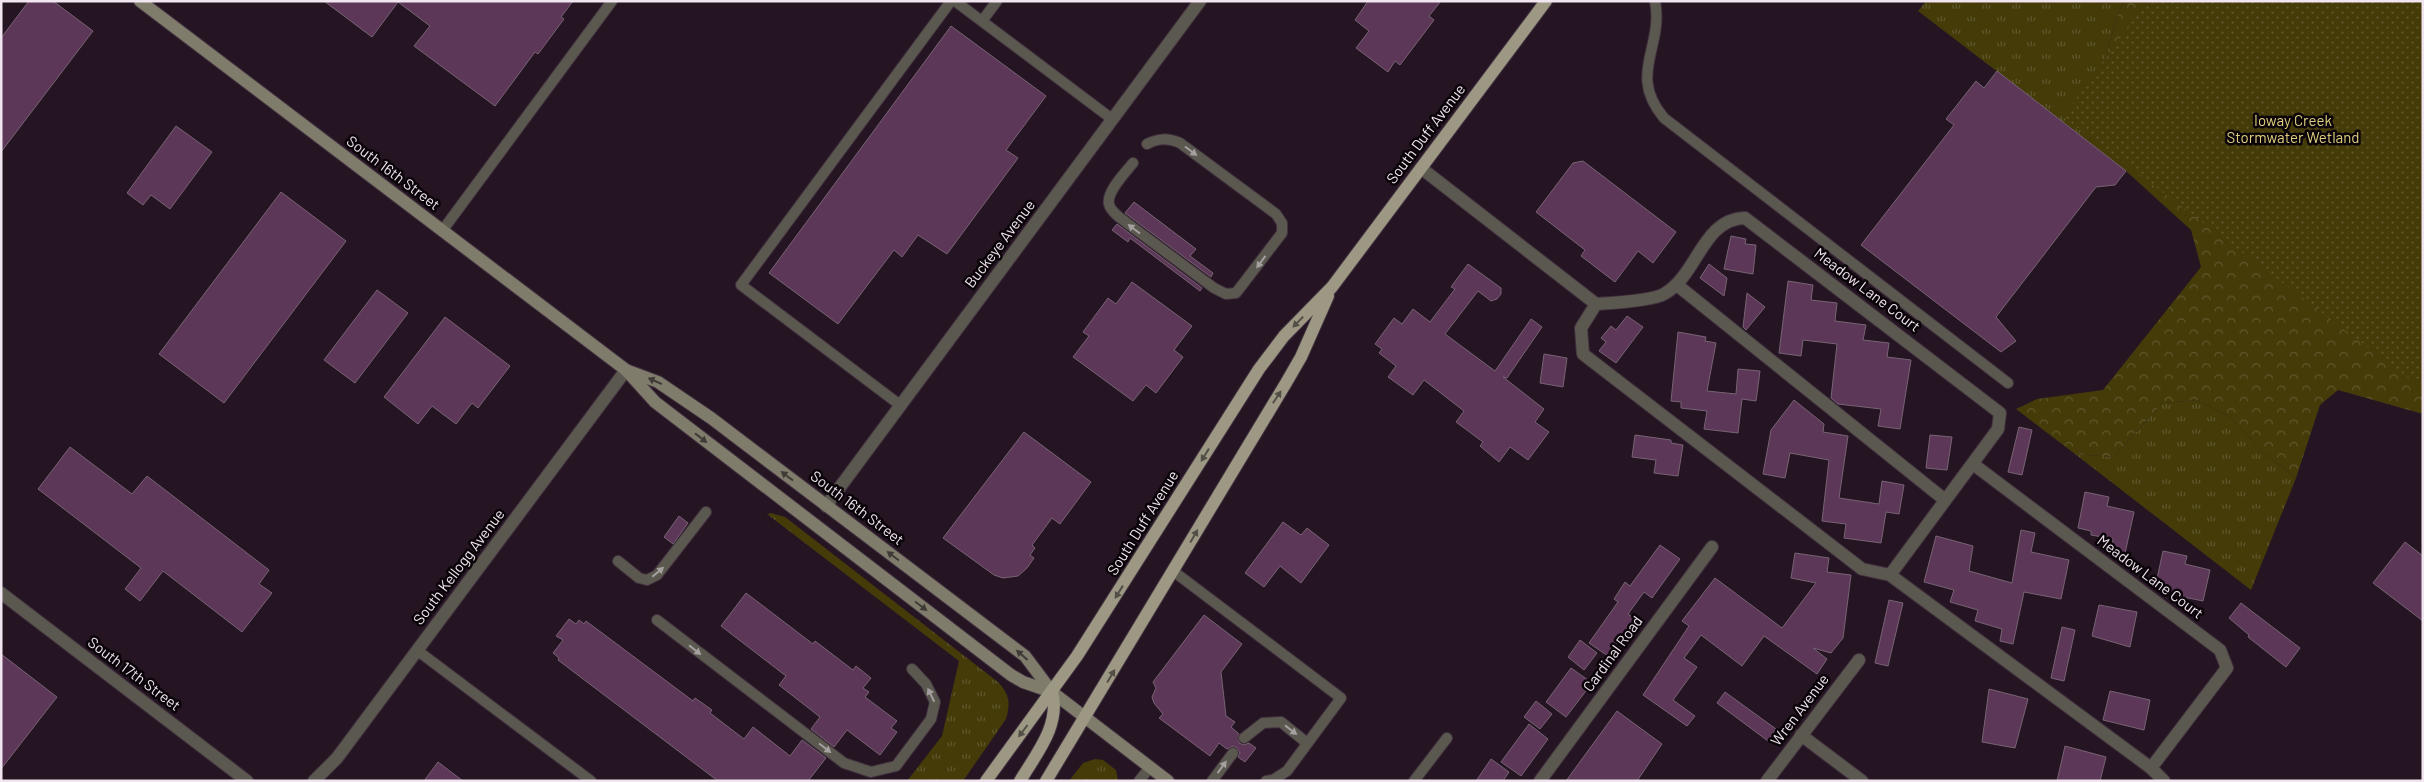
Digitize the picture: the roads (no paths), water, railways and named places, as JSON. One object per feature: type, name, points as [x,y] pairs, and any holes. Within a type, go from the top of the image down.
[{"type":"main road","name":"South 16th Street","points":[[140,1],[626,370],[655,402],[996,664],[1023,682],[1052,692],[1168,781]]},
{"type":"main road","name":"South Duff Avenue","points":[[986,781],[1052,692],[1112,603],[1259,369],[1284,336],[1332,287],[1546,1]]},
{"type":"main road","name":"South Duff Avenue","points":[[1046,781],[1301,357],[1332,287]]},
{"type":"main road","name":"South 16th Street","points":[[626,370],[658,382],[672,390],[1025,656],[1036,668],[1052,692]]},
{"type":"main road","points":[[1020,781],[1052,725],[1055,714],[1052,692]]},
{"type":"street","name":"Buckeye Avenue","points":[[826,506],[1200,1]]},
{"type":"street","points":[[1421,168],[1596,304],[1580,328],[1583,354],[1862,569],[1890,576],[2150,768],[2164,781]]},
{"type":"street","name":"Meadow Lane Court","points":[[1596,304],[1663,295],[1677,284],[1718,227],[1731,218],[1745,218],[2000,413],[1998,429],[1890,576]]},
{"type":"street","points":[[1677,284],[1945,500]]},
{"type":"street","name":"South Kellogg Avenue","points":[[314,781],[337,758],[626,370]]},
{"type":"street","name":"Meadow Lane Court","points":[[1972,464],[2220,650],[2227,668],[2150,768]]},
{"type":"street","name":"Cardinal Road","points":[[1540,781],[1712,547]]},
{"type":"street","name":"South 17th Street","points":[[1,593],[248,781]]},
{"type":"street","name":"Wren Avenue","points":[[1767,781],[1859,660]]},
{"type":"street","points":[[1801,735],[1862,781]]},
{"type":"lane","points":[[442,231],[612,1]]},
{"type":"lane","points":[[900,405],[741,285],[951,1]]},
{"type":"lane","points":[[956,1],[1112,119]]},
{"type":"lane","points":[[982,21],[997,1]]},
{"type":"lane","points":[[1655,1],[1656,21],[1646,69],[1646,87],[1654,107],[1664,118],[2008,383]]},
{"type":"lane","points":[[1132,163],[1113,190],[1108,202],[1110,208],[1119,217],[1214,288],[1226,294],[1236,293],[1282,233],[1282,223],[1276,214],[1180,143],[1168,139],[1156,139],[1147,144]]},
{"type":"lane","points":[[618,561],[639,578],[647,580],[657,575],[706,512]]},
{"type":"lane","points":[[1173,571],[1341,698],[1287,771],[1274,780],[1266,781]]},
{"type":"lane","points":[[657,620],[844,763],[871,772],[896,766],[931,719],[935,702],[926,684],[912,669]]},
{"type":"lane","points":[[418,650],[592,781]]},
{"type":"lane","points":[[1244,738],[1263,723],[1281,722],[1307,743]]},
{"type":"lane","points":[[1414,781],[1447,738]]},
{"type":"lane","points":[[1212,781],[1232,753]]},
{"type":"lane","points":[[1139,781],[1150,767]]},
{"type":"park label","name":"Ioway Creek Stormwater Wetland","points":[[2293,130]]}]
